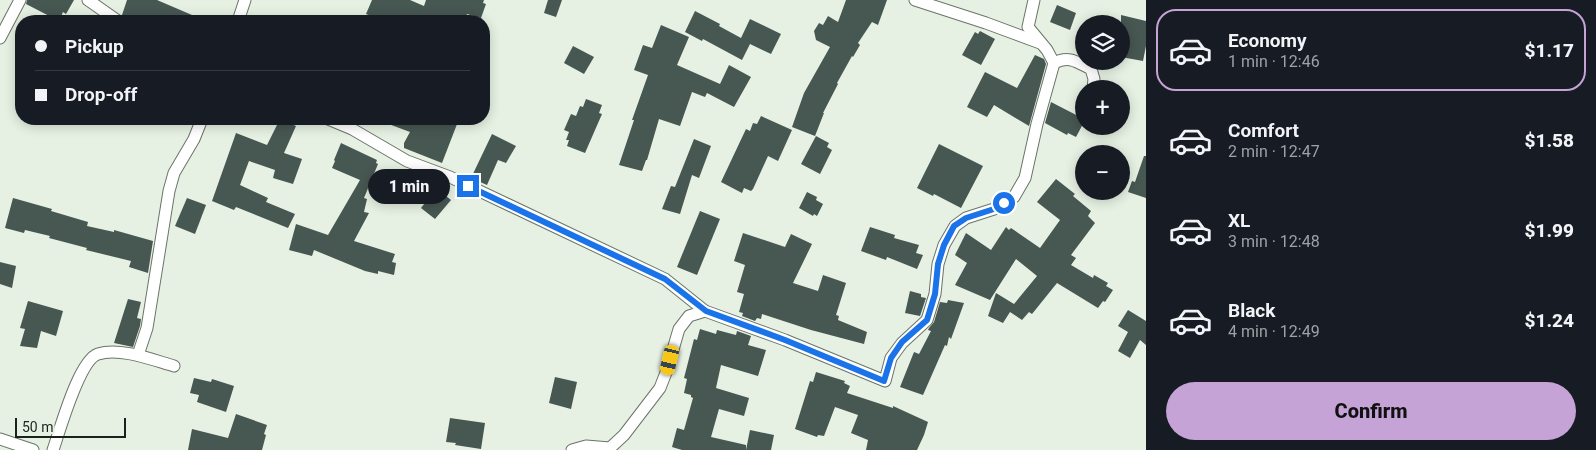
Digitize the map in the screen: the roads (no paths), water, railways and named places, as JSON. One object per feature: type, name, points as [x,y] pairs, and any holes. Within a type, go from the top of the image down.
[{"type":"street","points":[[0,38],[20,0]]},
{"type":"street","points":[[88,0],[109,15]]},
{"type":"street","points":[[240,15],[245,0]]},
{"type":"street","points":[[915,0],[1040,43]]},
{"type":"street","points":[[1034,0],[1028,27],[1054,63]]},
{"type":"street","points":[[342,125],[407,161],[450,177],[665,279],[706,311],[785,340],[884,381],[891,358],[902,342],[927,320],[935,294],[938,264],[944,245],[954,226],[966,218],[994,209],[1014,197],[1024,178],[1054,63],[1062,58],[1074,60],[1091,69],[1094,80]]},
{"type":"street","points":[[138,356],[147,328],[169,191],[174,173],[194,139],[200,125]]},
{"type":"street","points":[[572,450],[586,446],[610,448],[624,435],[660,388],[668,370],[679,329],[688,316],[706,311]]},
{"type":"street","points":[[53,450],[75,386],[85,366],[97,354],[116,353],[138,356],[174,366]]},
{"type":"street","points":[[0,439],[33,450]]}]
